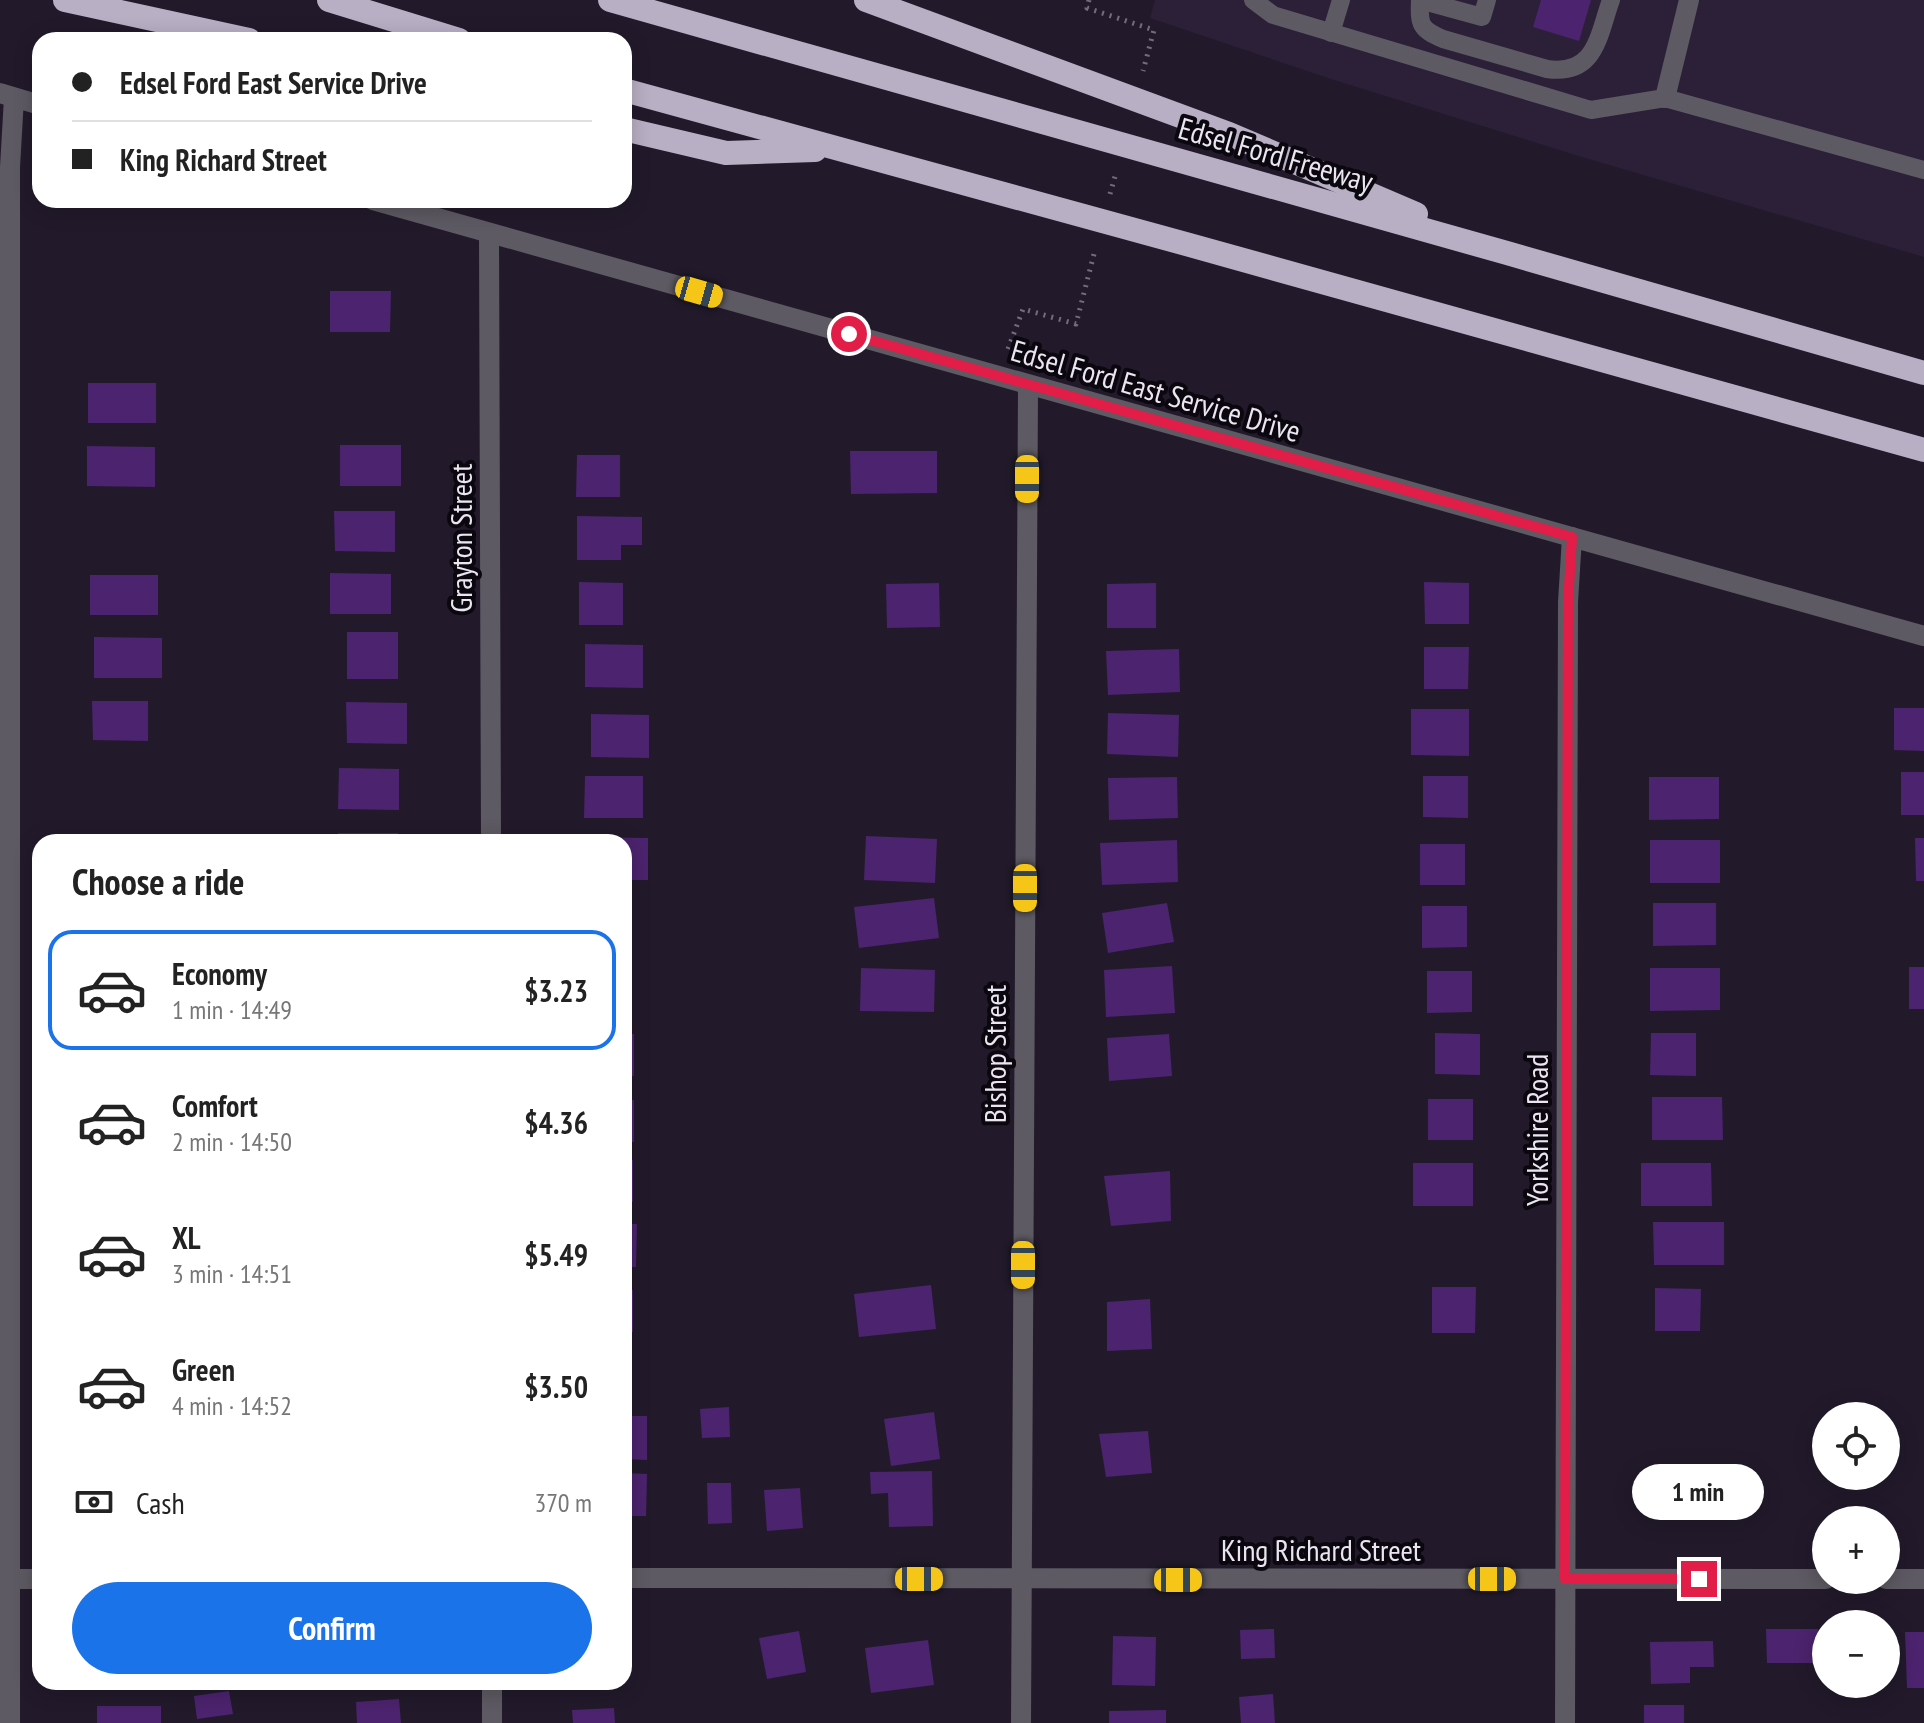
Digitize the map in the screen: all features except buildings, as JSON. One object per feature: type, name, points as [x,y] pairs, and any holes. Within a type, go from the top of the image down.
[{"type":"highway","points":[[65,0],[212,32]]},
{"type":"highway","points":[[329,0],[433,32]]},
{"type":"highway","name":"Edsel Ford Freeway","points":[[610,0],[1924,373]]},
{"type":"highway","points":[[866,0],[1229,134],[1507,253]]},
{"type":"highway","points":[[632,92],[1924,450]]},
{"type":"highway","points":[[632,131],[726,153],[841,150]]},
{"type":"street","points":[[1665,98],[1689,0]]},
{"type":"street","points":[[10,1723],[5,1579],[10,167],[7,96],[32,103]]},
{"type":"street","name":"Edsel Ford East Service Drive","points":[[401,208],[1924,636]]},
{"type":"street","name":"Grayton Street","points":[[489,233],[491,834]]},
{"type":"street","name":"Bishop Street","points":[[1021,1723],[1028,385]]},
{"type":"street","name":"Yorkshire Road","points":[[1565,1723],[1568,602],[1572,537]]},
{"type":"street","name":"King Richard Street","points":[[632,1578],[1812,1579]]},
{"type":"street","points":[[5,1579],[32,1579]]},
{"type":"street","points":[[1900,1579],[1924,1579]]},
{"type":"street","points":[[492,1690],[492,1723]]},
{"type":"lane","points":[[1253,0],[1273,15],[1591,110],[1665,98],[1924,170]]},
{"type":"lane","points":[[1331,33],[1341,0]]},
{"type":"lane","points":[[1487,0],[1482,17],[1420,0],[1419,18],[1427,32],[1443,39],[1562,71],[1583,65],[1593,53],[1611,0]]},
{"type":"lane","points":[[1468,74],[1475,48]]},
{"type":"path","points":[[1089,0],[1087,8],[1154,30],[1143,74]]},
{"type":"path","points":[[1107,206],[1119,162]]},
{"type":"path","points":[[998,377],[1023,309],[1076,324],[1099,236]]},
{"type":"shaded area","points":[[1155,0],[1924,0],[1924,257],[1582,157],[1331,79],[1150,18]]},
{"type":"route","points":[[849,334],[1572,537],[1568,578],[1565,1579],[1699,1579]]}]
